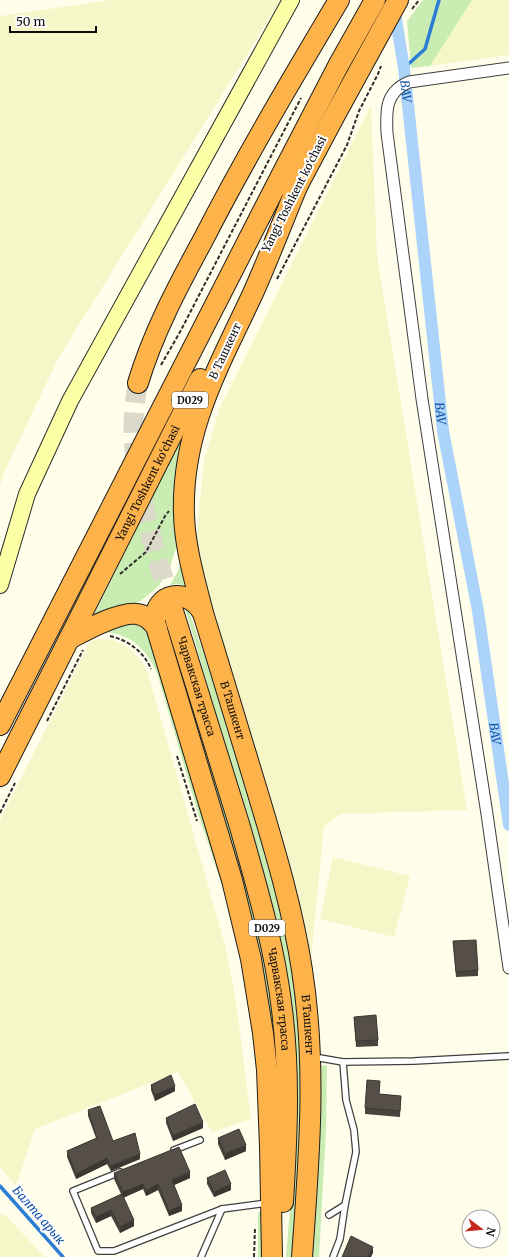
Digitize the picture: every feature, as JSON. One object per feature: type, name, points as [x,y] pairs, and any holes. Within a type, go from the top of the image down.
[{"type":"highway","points":[[138,383],[157,330],[178,286],[262,130],[339,0]]},
{"type":"highway","name":"Yangi Toshkent ko‘chasi","points":[[0,725],[283,172],[338,66],[375,0]]},
{"type":"highway","name":"Yangi Toshkent ko‘chasi","points":[[0,776],[300,182],[398,0]]},
{"type":"highway","name":"В Ташкент","points":[[300,182],[254,291],[210,384],[200,410],[187,467],[184,516],[188,550],[204,613],[277,858],[292,913],[302,971],[311,1056],[311,1115],[302,1257]]},
{"type":"highway","points":[[204,613],[198,605],[190,599],[182,596],[173,596],[164,601],[158,609],[155,618],[232,880],[251,959],[263,1033],[267,1070],[270,1147],[277,1202],[272,1257]]},
{"type":"highway","name":"Чарвакская трасса","points":[[173,611],[218,752],[250,862],[277,973],[284,1031],[288,1095],[286,1152],[277,1202],[278,1257]]},
{"type":"highway","points":[[69,639],[96,625],[132,614],[141,615],[148,618],[157,628]]},
{"type":"street","points":[[0,585],[27,494],[70,401],[292,0]]},
{"type":"street","points":[[509,68],[415,80],[404,84],[394,93],[386,110],[387,133],[419,375],[487,814],[509,968]]},
{"type":"lane","points":[[311,1056],[343,1062],[509,1056]]},
{"type":"lane","points":[[333,1257],[340,1240],[345,1205],[356,1152],[354,1130],[346,1100],[343,1062]]},
{"type":"lane","points":[[172,1151],[200,1140]]},
{"type":"lane","points":[[129,1168],[73,1191],[98,1251],[114,1251],[222,1209],[277,1202]]},
{"type":"lane","points":[[329,1215],[345,1205]]},
{"type":"lane","points":[[201,1257],[222,1209]]},
{"type":"path","points":[[161,367],[188,318],[304,92]]},
{"type":"path","points":[[104,636],[119,639],[134,647],[144,656],[153,673]]},
{"type":"path","points":[[176,753],[199,827]]},
{"type":"path","points":[[254,1257],[255,1227]]},
{"type":"green space","points":[[111,0],[281,0],[59,357],[5,470],[0,485],[0,16]]},
{"type":"green space","points":[[423,0],[472,0],[430,66],[411,68],[407,21]]},
{"type":"green space","points":[[472,0],[509,0],[509,55],[430,66]]},
{"type":"green space","points":[[371,105],[377,255],[467,810],[340,814],[324,827],[311,958],[287,858],[203,580],[196,540],[204,461],[220,407]]},
{"type":"green space","points":[[186,429],[177,545],[170,567],[158,587],[140,601],[131,606],[92,619]]},
{"type":"green space","points":[[181,562],[190,588],[180,584],[170,585]]},
{"type":"green space","points":[[185,608],[188,609],[228,721],[270,860],[294,968],[304,1081],[295,1257],[286,1257],[290,1209],[259,860]]},
{"type":"green space","points":[[165,613],[255,919],[272,1013],[278,1077],[162,616]]},
{"type":"green space","points":[[128,621],[146,623],[240,940],[257,1053],[259,1105],[252,1026],[233,925],[157,673],[147,655],[134,642],[118,634],[98,632]]},
{"type":"green space","points":[[101,639],[112,640],[127,646],[140,659],[147,670],[225,945],[236,1001],[251,1119],[212,1132],[178,1072],[35,1129],[16,1186],[0,1167],[0,820],[90,641]]},
{"type":"green space","points":[[333,857],[410,876],[394,937],[320,919]]},
{"type":"green space","points":[[327,1065],[326,1129],[319,1257],[310,1257],[319,1066]]},
{"type":"green space","points":[[259,1105],[260,1129],[260,1150]]},
{"type":"green space","points":[[261,1170],[262,1198],[260,1198]]},
{"type":"green space","points":[[258,1212],[262,1212],[262,1257],[258,1257]]},
{"type":"green space","points":[[0,1214],[5,1215],[45,1257],[0,1257]]},
{"type":"building","points":[[476,940],[478,970],[456,972],[453,941]]},
{"type":"building","points":[[376,1015],[378,1040],[356,1041],[354,1017]]},
{"type":"building","points":[[171,1075],[175,1086],[155,1095],[151,1085]]},
{"type":"building","points":[[367,1080],[380,1081],[379,1094],[401,1096],[400,1111],[365,1108]]},
{"type":"building","points":[[195,1104],[203,1122],[173,1136],[166,1118]]},
{"type":"building","points":[[100,1106],[113,1141],[135,1133],[140,1154],[111,1166],[107,1158],[76,1174],[67,1151],[97,1138],[88,1110]]},
{"type":"building","points":[[239,1129],[246,1145],[225,1154],[218,1138]]},
{"type":"building","points":[[179,1147],[190,1172],[172,1180],[182,1205],[169,1211],[158,1184],[146,1191],[143,1184],[123,1192],[114,1173]]},
{"type":"building","points":[[225,1170],[231,1184],[214,1192],[207,1178]]},
{"type":"building","points":[[122,1194],[134,1220],[120,1227],[111,1210],[96,1217],[91,1208]]},
{"type":"building","points":[[351,1236],[373,1247],[368,1257],[342,1257]]},
{"type":"waterway","points":[[404,68],[425,49],[439,0]]},
{"type":"waterway","name":"BAV","points":[[394,8],[404,68],[443,431],[478,611],[509,825]]},
{"type":"waterway","name":"Балта арык","points":[[0,1186],[63,1257]]},
{"type":"tunnel","points":[[138,383],[134,411],[134,440],[137,469],[149,527],[173,611]]}]
